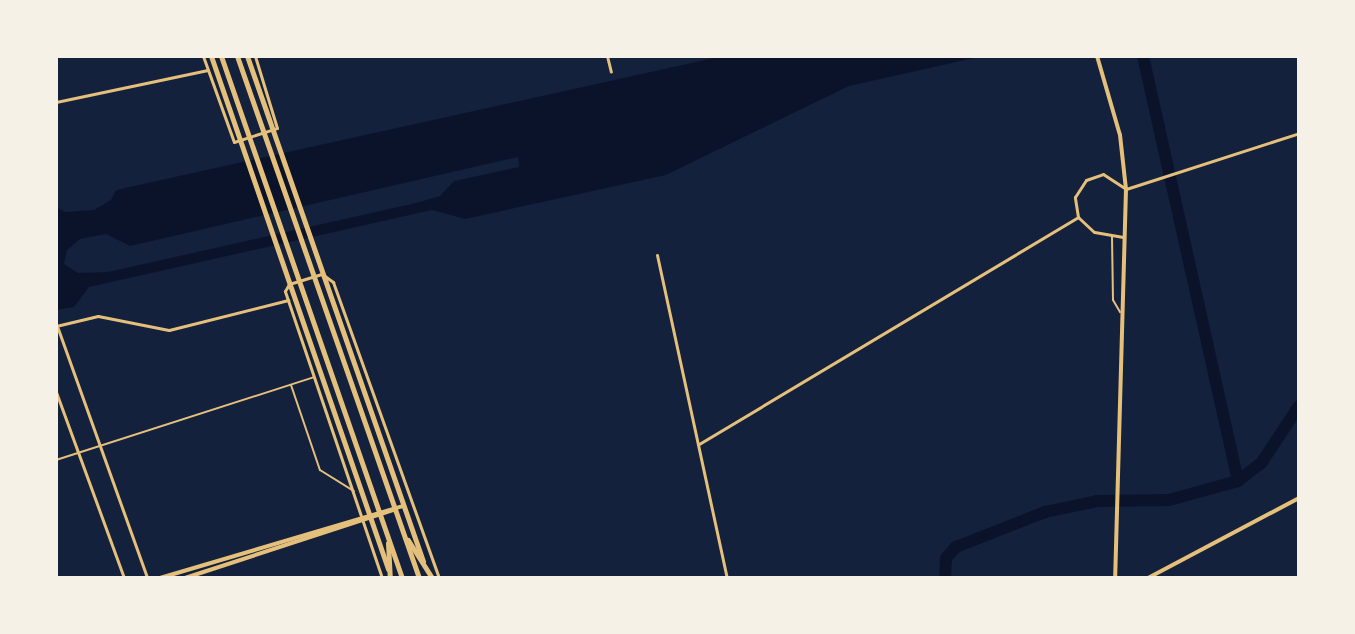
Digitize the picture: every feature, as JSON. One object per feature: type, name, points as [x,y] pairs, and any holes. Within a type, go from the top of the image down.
[{"type":"main road","points":[[211,56],[391,578]]},
{"type":"main road","points":[[221,56],[402,578]]},
{"type":"main road","points":[[237,56],[419,578]]},
{"type":"main road","points":[[247,56],[430,578]]},
{"type":"main road","points":[[403,532],[430,578]]},
{"type":"main road","points":[[388,538],[391,578]]},
{"type":"street","points":[[203,56],[234,142],[271,132],[278,121],[255,56]]},
{"type":"street","points":[[607,56],[611,72]]},
{"type":"street","points":[[1097,56],[1113,106],[1126,189],[1125,317],[1115,578]]},
{"type":"street","points":[[56,102],[208,70]]},
{"type":"street","points":[[1126,189],[1299,133]]},
{"type":"street","points":[[1126,189],[1103,174],[1086,180],[1075,197],[1078,217],[1094,232],[1126,237]]},
{"type":"street","points":[[699,444],[1078,217]]},
{"type":"street","points":[[657,255],[727,578]]},
{"type":"street","points":[[382,578],[288,300],[289,284],[322,274],[333,282],[439,578]]},
{"type":"street","points":[[147,578],[56,326],[98,316],[169,330],[288,300]]},
{"type":"street","points":[[56,392],[124,578]]},
{"type":"street","points":[[1148,578],[1299,498]]},
{"type":"street","points":[[160,578],[362,514],[403,506]]},
{"type":"street","points":[[185,578],[365,522],[403,506]]},
{"type":"lane","points":[[1112,236],[1113,300],[1125,317]]},
{"type":"lane","points":[[56,460],[315,377]]},
{"type":"lane","points":[[291,384],[320,470],[354,491]]},
{"type":"water","points":[[723,56],[983,56],[849,86],[666,175],[465,219],[432,210],[89,287],[74,307],[56,310],[56,207],[65,212],[94,210],[111,200],[116,190]],"holes":[[[518,157],[519,167],[454,181],[440,196],[416,203],[108,272],[78,273],[64,264],[67,250],[80,239],[106,234],[130,246]]]},
{"type":"waterway","points":[[1143,56],[1238,481]]},
{"type":"waterway","points":[[945,578],[946,558],[956,547],[1045,512],[1097,501],[1169,500],[1238,481],[1262,462],[1299,406]]}]
